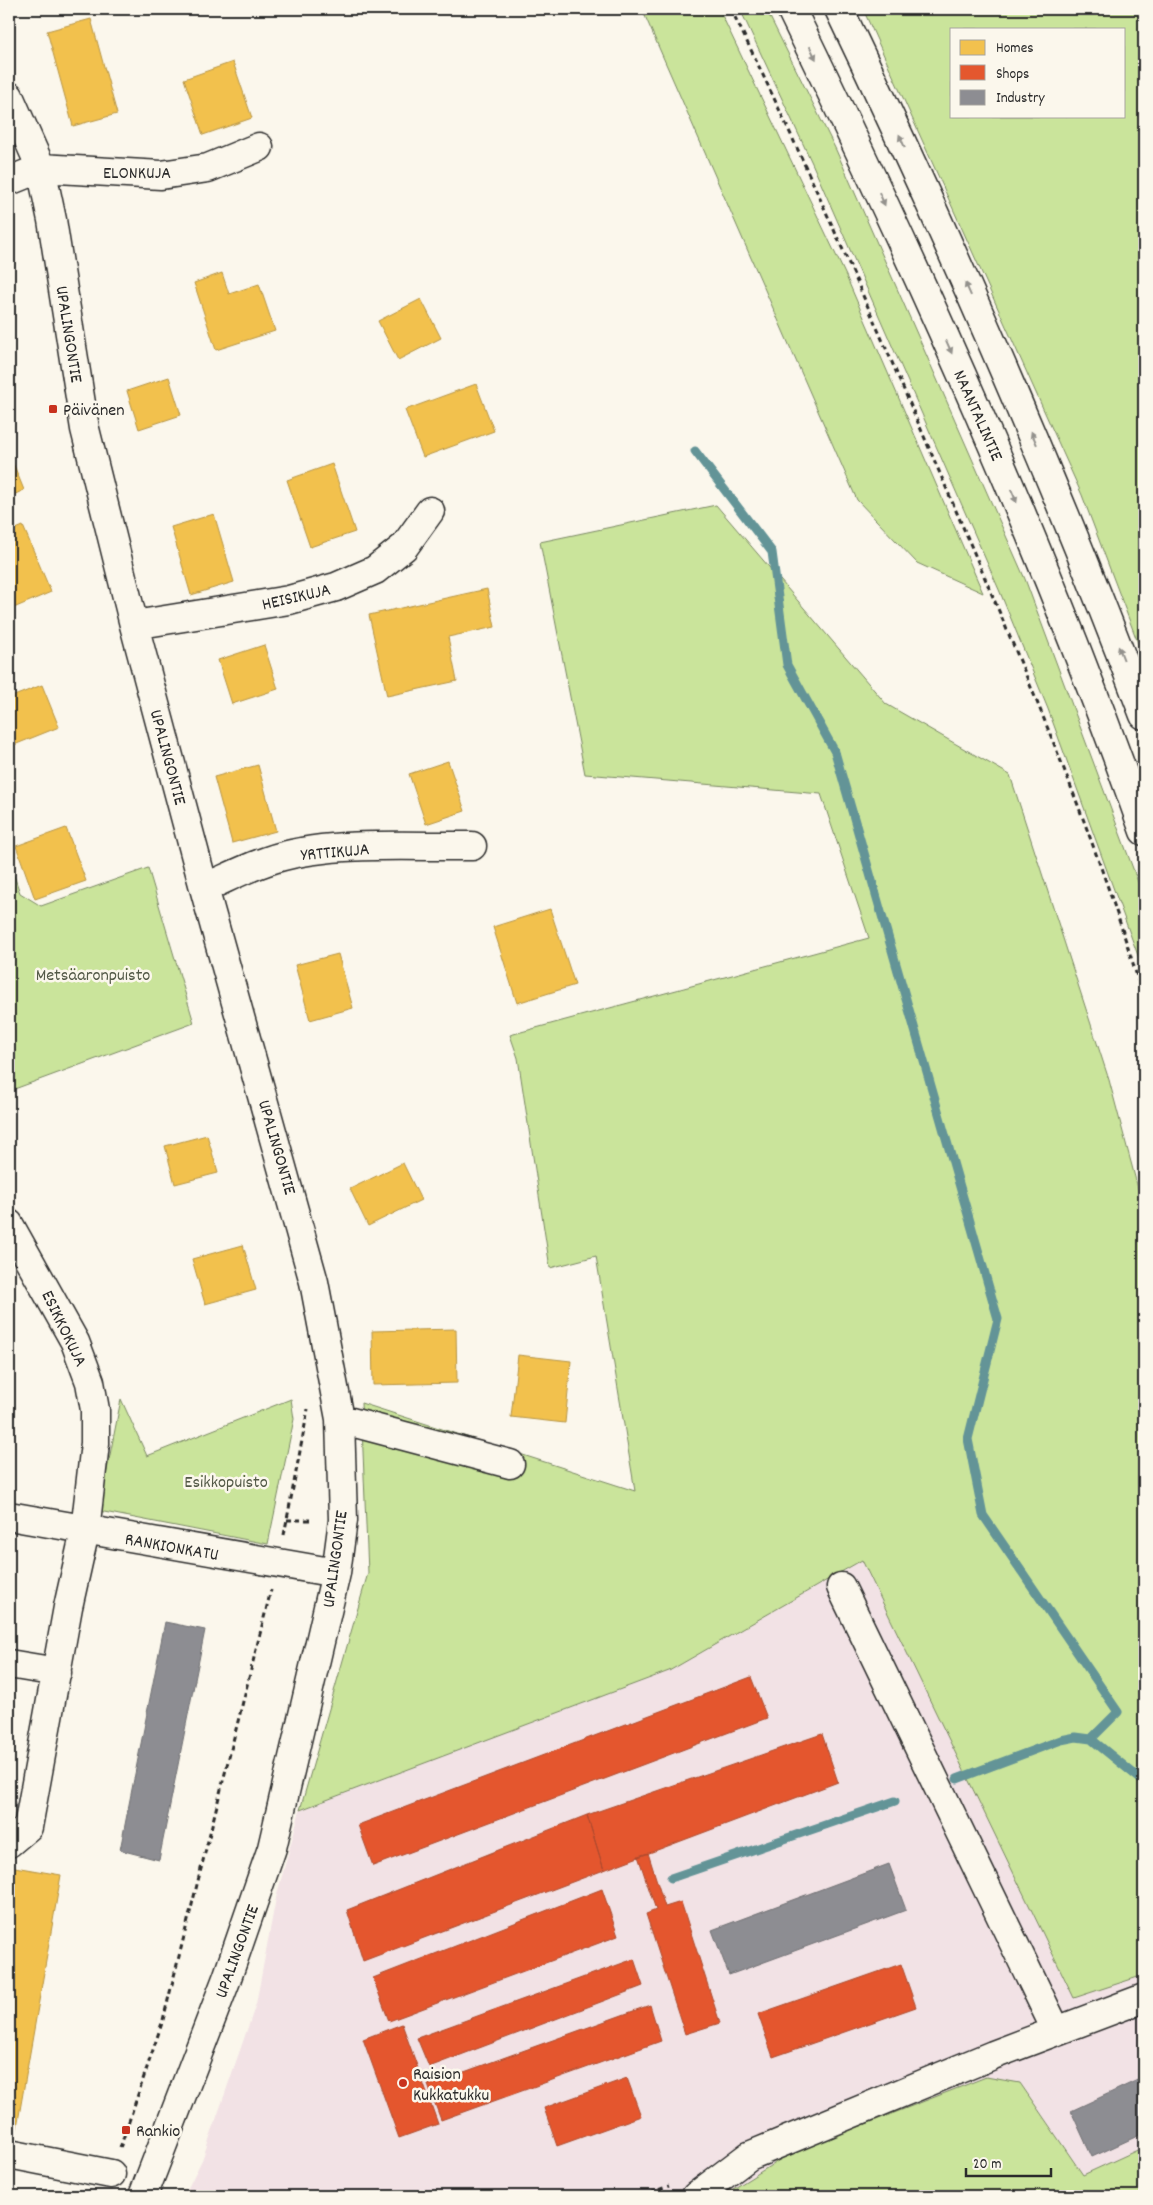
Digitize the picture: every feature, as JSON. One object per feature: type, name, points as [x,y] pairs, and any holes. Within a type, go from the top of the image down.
[{"type":"street","name":"NAANTALINTIE","points":[[791,9],[854,137],[984,424],[1060,605],[1144,831]]},
{"type":"street","points":[[839,9],[892,120],[1010,382],[1096,588],[1144,715]]},
{"type":"street","name":"UPALINGONTIE","points":[[9,96],[41,168],[52,220],[85,429],[134,625],[204,888],[288,1182],[314,1282],[340,1419],[343,1520],[336,1573],[272,1848],[227,1978],[143,2196]]},
{"type":"street","name":"ELONKUJA","points":[[41,168],[161,175],[208,168],[259,147]]},
{"type":"street","points":[[9,181],[41,168]]},
{"type":"street","name":"HEISIKUJA","points":[[134,625],[289,600],[336,587],[375,570],[404,547],[430,511]]},
{"type":"street","name":"YRTTIKUJA","points":[[204,888],[268,860],[311,851],[357,847],[472,846]]},
{"type":"street","name":"ESIKKOKUJA","points":[[9,1224],[75,1342],[90,1382],[95,1410],[95,1443],[84,1530],[28,1828],[9,1843]]},
{"type":"street","points":[[340,1419],[510,1464]]},
{"type":"street","name":"RANKIONKATU","points":[[9,1516],[336,1573]]},
{"type":"street","points":[[841,1587],[1056,2030]]},
{"type":"street","points":[[9,1664],[57,1672]]},
{"type":"street","points":[[696,2196],[749,2156],[872,2103],[1056,2030],[1144,1998]]},
{"type":"street","points":[[9,2154],[112,2174]]},
{"type":"path","points":[[731,9],[849,262],[1005,624],[1067,776],[1103,874],[1144,1000]]},
{"type":"path","points":[[112,2174],[162,2020],[278,1564],[307,1420],[308,1402]]},
{"type":"shaded area","points":[[862,1560],[1074,1997],[1144,1975],[1144,2147],[1083,2175],[1020,2083],[789,2154],[722,2196],[184,2196],[202,2160],[256,2004],[276,1898],[300,1810],[669,1671]]},
{"type":"green space","points":[[642,9],[719,9],[846,276],[983,593],[917,563],[857,500]]},
{"type":"green space","points":[[740,9],[766,9],[836,150],[1025,579],[1144,898],[1144,972],[1048,709],[1000,592],[812,163]]},
{"type":"green space","points":[[863,9],[1144,9],[1144,659],[1082,495]]},
{"type":"green space","points":[[716,505],[886,704],[1010,775],[1109,1080],[1144,1211],[1144,1975],[1074,1998],[862,1560],[669,1671],[300,1810],[368,1573],[361,1403],[635,1491],[596,1256],[550,1268],[518,1058],[510,1035],[869,938],[821,794],[585,774],[540,542]]},
{"type":"green space","name":"Metsäaronpuisto","points":[[9,861],[20,893],[41,906],[148,868],[194,1023],[9,1091]]},
{"type":"green space","name":"Esikkopuisto","points":[[121,1399],[147,1456],[291,1399],[294,1419],[268,1544],[99,1511]]},
{"type":"green space","points":[[986,2077],[1020,2083],[1083,2175],[1144,2147],[1144,2196],[722,2196],[789,2154]]},
{"type":"building: Homes","points":[[91,19],[117,114],[73,126],[47,31]]},
{"type":"building: Homes","points":[[233,62],[252,118],[203,135],[184,79]]},
{"type":"building: Homes","points":[[222,273],[229,294],[259,284],[275,331],[216,350],[194,283]]},
{"type":"building: Homes","points":[[421,299],[441,338],[398,360],[378,321]]},
{"type":"building: Homes","points":[[169,377],[181,415],[139,429],[127,391]]},
{"type":"building: Homes","points":[[476,384],[494,431],[423,457],[405,410]]},
{"type":"building: Homes","points":[[9,453],[24,490],[9,497]]},
{"type":"building: Homes","points":[[332,464],[355,532],[310,547],[287,480]]},
{"type":"building: Homes","points":[[214,514],[234,582],[191,595],[171,527]]},
{"type":"building: Homes","points":[[23,526],[51,592],[9,610],[9,532]]},
{"type":"building: Homes","points":[[487,589],[495,627],[448,637],[457,681],[387,696],[369,615]]},
{"type":"building: Homes","points":[[264,645],[278,689],[232,704],[218,660]]},
{"type":"building: Homes","points":[[42,685],[59,727],[9,747],[9,698]]},
{"type":"building: Homes","points":[[448,761],[465,811],[426,824],[409,774]]},
{"type":"building: Homes","points":[[258,765],[276,831],[232,843],[214,777]]},
{"type":"building: Homes","points":[[66,828],[86,881],[35,899],[16,846]]},
{"type":"building: Homes","points":[[550,909],[575,985],[517,1003],[493,927]]},
{"type":"building: Homes","points":[[338,954],[353,1008],[310,1020],[295,965]]},
{"type":"building: Homes","points":[[207,1135],[218,1173],[175,1184],[165,1146]]},
{"type":"building: Homes","points":[[403,1163],[421,1200],[368,1226],[350,1189]]},
{"type":"building: Homes","points":[[243,1245],[256,1290],[205,1304],[192,1259]]},
{"type":"building: Homes","points":[[456,1329],[457,1383],[373,1385],[372,1331]]},
{"type":"building: Homes","points":[[518,1355],[571,1361],[565,1423],[511,1417]]},
{"type":"building: Homes","points":[[9,1866],[61,1875],[16,2133],[9,2132]]},
{"type":"building: Shops","points":[[751,1677],[767,1718],[373,1866],[358,1825]]},
{"type":"building: Shops","points":[[822,1734],[838,1782],[604,1870],[587,1815]]},
{"type":"building: Shops","points":[[587,1815],[604,1870],[363,1961],[347,1910]]},
{"type":"building: Shops","points":[[648,1853],[665,1907],[681,1902],[720,2023],[685,2034],[646,1914],[656,1910],[638,1856]]},
{"type":"building: Shops","points":[[602,1889],[618,1936],[389,2021],[373,1978]]},
{"type":"building: Shops","points":[[634,1959],[643,1986],[429,2067],[417,2038]]},
{"type":"building: Shops","points":[[901,1964],[916,2007],[773,2057],[758,2014]]},
{"type":"building: Shops","points":[[650,2005],[661,2041],[441,2120],[428,2085]]},
{"type":"building: Shops","points":[[402,2024],[438,2124],[399,2138],[363,2039]]},
{"type":"building: Shops","points":[[627,2078],[641,2116],[557,2146],[544,2108]]},
{"type":"building: Industry","points":[[165,1622],[205,1630],[159,1860],[120,1850]]},
{"type":"building: Industry","points":[[889,1864],[906,1910],[729,1975],[712,1930]]},
{"type":"building: Industry","points":[[1144,2077],[1144,2133],[1092,2157],[1071,2111]]},
{"type":"waterway","points":[[695,451],[772,552],[787,665],[835,752],[998,1319],[968,1439],[983,1515],[1118,1712],[1091,1739],[1144,1782]]},
{"type":"waterway","points":[[957,1779],[1061,1740],[1076,1737],[1091,1739]]},
{"type":"waterway","points":[[671,1878],[895,1801]]},
{"type":"place","name":"Päivänen","points":[[53,409]]},
{"type":"place","name":"Raision Kukkatukku","points":[[403,2083]]},
{"type":"place","name":"Rankio","points":[[126,2130]]}]
